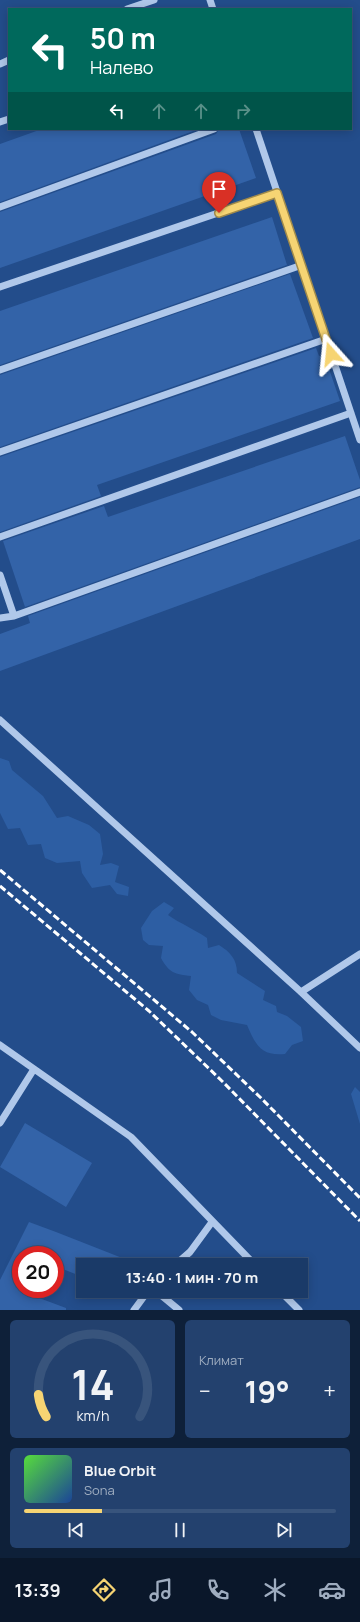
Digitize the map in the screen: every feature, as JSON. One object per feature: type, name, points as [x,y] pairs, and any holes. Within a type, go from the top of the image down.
[{"type":"street","points":[[130,8],[154,0]]},
{"type":"street","points":[[0,207],[211,130]]},
{"type":"street","points":[[256,130],[360,440]]},
{"type":"street","points":[[0,287],[277,193]]},
{"type":"street","points":[[0,370],[302,265]]},
{"type":"street","points":[[0,452],[326,339]]},
{"type":"street","points":[[0,538],[351,412]]},
{"type":"street","points":[[0,618],[14,616],[360,492]]},
{"type":"street","points":[[0,575],[14,616]]},
{"type":"street","points":[[0,720],[301,992],[360,1048]]},
{"type":"street","points":[[301,992],[360,954]]},
{"type":"street","points":[[0,1045],[131,1137],[247,1258]]},
{"type":"street","points":[[0,1123],[34,1069]]},
{"type":"street","points":[[183,1258],[190,1252],[212,1222]]},
{"type":"street","points":[[134,1310],[143,1298]]},
{"type":"street","points":[[164,1298],[179,1310]]},
{"type":"street","points":[[287,1298],[299,1310]]},
{"type":"shaded area","points":[[0,758],[9,761],[12,770],[43,796],[57,818],[68,816],[89,825],[100,834],[103,854],[100,865],[111,863],[119,866],[115,882],[129,887],[128,896],[117,894],[110,885],[92,888],[82,873],[80,861],[57,863],[45,858],[41,844],[28,845],[20,828],[8,829],[0,813]]},
{"type":"shaded area","points":[[164,902],[174,908],[168,915],[207,938],[208,948],[219,945],[230,953],[236,964],[237,973],[265,991],[263,1000],[276,1006],[277,1012],[287,1016],[301,1027],[303,1041],[292,1045],[285,1054],[270,1053],[260,1048],[253,1039],[247,1025],[221,1020],[211,1015],[208,1005],[197,1000],[189,990],[191,976],[170,970],[161,958],[163,946],[149,945],[143,940],[141,928],[152,911]]},
{"type":"shaded area","points":[[355,1087],[360,1092],[360,1124],[351,1094]]},
{"type":"building","points":[[39,130],[196,130],[0,202],[0,144]]},
{"type":"building","points":[[218,130],[239,130],[256,178],[0,268],[0,212],[216,134]]},
{"type":"building","points":[[272,217],[287,265],[0,365],[0,311]]},
{"type":"building","points":[[290,274],[313,338],[0,447],[0,375]]},
{"type":"building","points":[[316,348],[319,356],[324,354],[340,401],[97,485],[101,496],[0,532],[0,457]]},
{"type":"building","points":[[345,436],[360,480],[360,487],[25,607],[3,541],[104,506],[108,517]]},
{"type":"building","points":[[360,497],[360,539],[0,671],[0,634],[30,623],[28,616]]},
{"type":"building","points":[[25,1123],[92,1163],[66,1207],[0,1167]]},
{"type":"building","points":[[29,1222],[122,1258],[76,1258],[76,1274],[64,1270],[64,1246],[17,1246]]},
{"type":"building","points":[[12,1256],[12,1298],[39,1298],[66,1308],[66,1310],[0,1310],[0,1280]]},
{"type":"railway","points":[[0,870],[192,1032],[261,1098],[360,1198]]},
{"type":"railway","points":[[0,886],[149,1011],[223,1082],[360,1221]]},
{"type":"route","points":[[219,213],[277,193],[331,354]]}]
